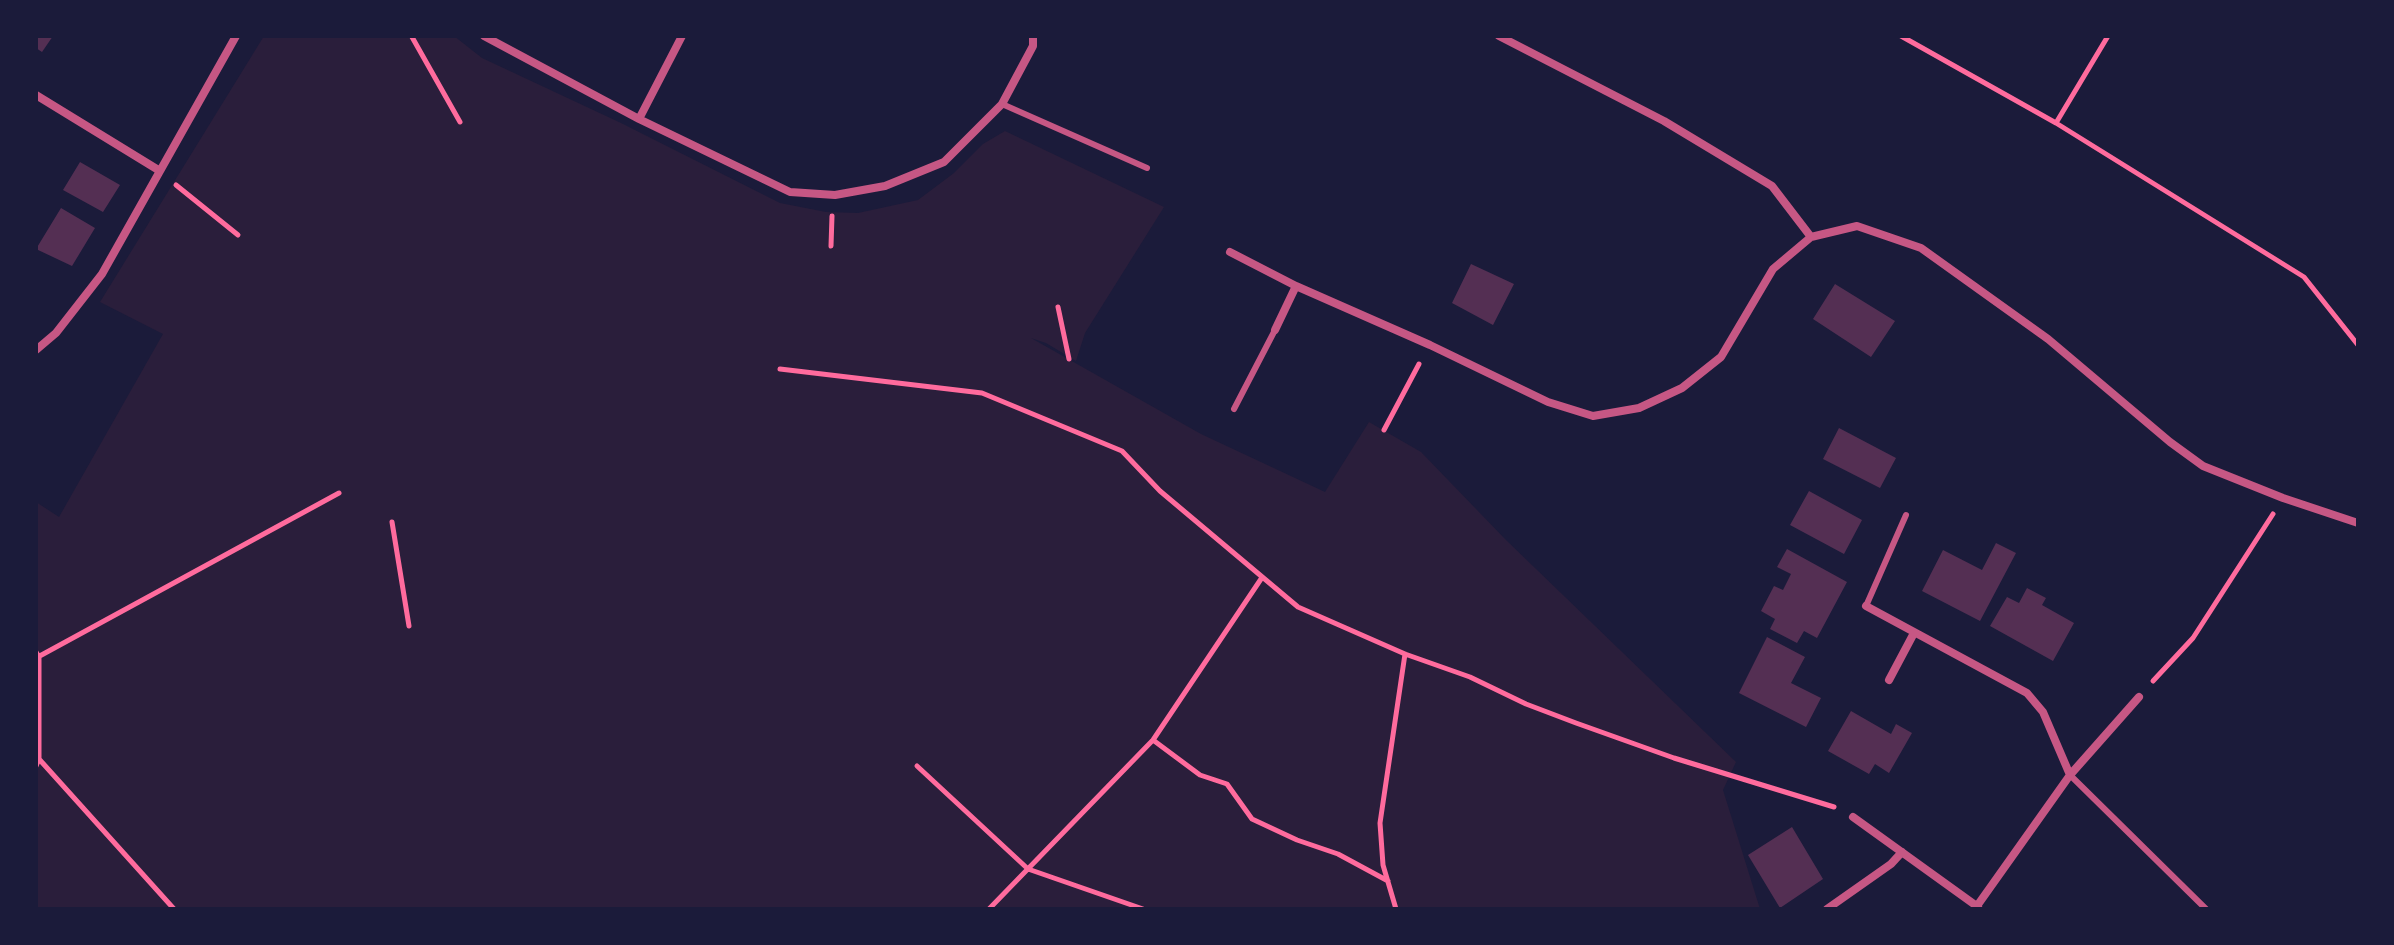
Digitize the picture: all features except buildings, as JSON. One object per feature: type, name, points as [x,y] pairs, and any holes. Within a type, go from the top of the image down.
[{"type":"street","points":[[36,350],[56,333],[102,274],[236,36]]},
{"type":"street","points":[[484,36],[639,119],[790,192],[835,195],[885,186],[944,162],[1002,104],[1033,46],[1033,36]]},
{"type":"street","points":[[639,119],[682,36]]},
{"type":"street","points":[[1499,36],[1664,121],[1772,186],[1811,237]]},
{"type":"street","points":[[36,95],[160,171]]},
{"type":"street","points":[[1230,252],[1296,286],[1430,345],[1548,402],[1593,416],[1639,408],[1682,388],[1721,357],[1773,269],[1811,237],[1857,226],[1921,248],[2048,339],[2203,466],[2283,498],[2358,523]]},
{"type":"street","points":[[1275,330],[1296,286]]},
{"type":"street","points":[[1866,606],[2027,693],[2043,712],[2070,775]]},
{"type":"street","points":[[1889,680],[1914,633]]},
{"type":"street","points":[[1853,817],[1978,908],[2070,775],[2139,697]]},
{"type":"street","points":[[1827,909],[1891,864],[1902,852]]},
{"type":"lane","points":[[1002,104],[1147,168]]},
{"type":"lane","points":[[1234,409],[1275,330]]},
{"type":"lane","points":[[1866,606],[1906,515]]},
{"type":"lane","points":[[2070,775],[2206,909]]},
{"type":"path","points":[[1901,36],[2056,123],[2304,277],[2358,345]]},
{"type":"path","points":[[2056,123],[2108,36]]},
{"type":"path","points":[[412,37],[460,122]]},
{"type":"path","points":[[160,171],[238,235]]},
{"type":"path","points":[[831,246],[835,195]]},
{"type":"path","points":[[1058,307],[1069,359]]},
{"type":"path","points":[[1384,430],[1430,345]]},
{"type":"path","points":[[780,369],[982,393],[1122,451],[1160,491],[1298,607],[1576,723],[1674,758],[1839,808],[1853,817]]},
{"type":"path","points":[[36,766],[39,759],[37,656],[339,493]]},
{"type":"path","points":[[2139,697],[2193,638],[2283,498]]},
{"type":"path","points":[[392,522],[409,626]]},
{"type":"path","points":[[989,909],[1153,740],[1261,579]]},
{"type":"path","points":[[1396,909],[1383,865],[1380,823],[1405,654]]},
{"type":"path","points":[[1153,740],[1200,775],[1227,784],[1252,819],[1297,840],[1338,854],[1388,881]]},
{"type":"path","points":[[39,759],[174,909]]},
{"type":"path","points":[[917,766],[1028,869],[1143,909]]},
{"type":"shaded area","points":[[264,36],[454,36],[482,58],[780,203],[826,212],[858,213],[918,200],[954,173],[983,144],[1005,131],[1164,207],[1085,333],[1076,361],[1031,338],[1201,434],[1325,492],[1369,422],[1421,452],[1506,540],[1736,762],[1723,790],[1760,909],[36,909],[36,502],[59,517],[163,334],[100,302]]}]
